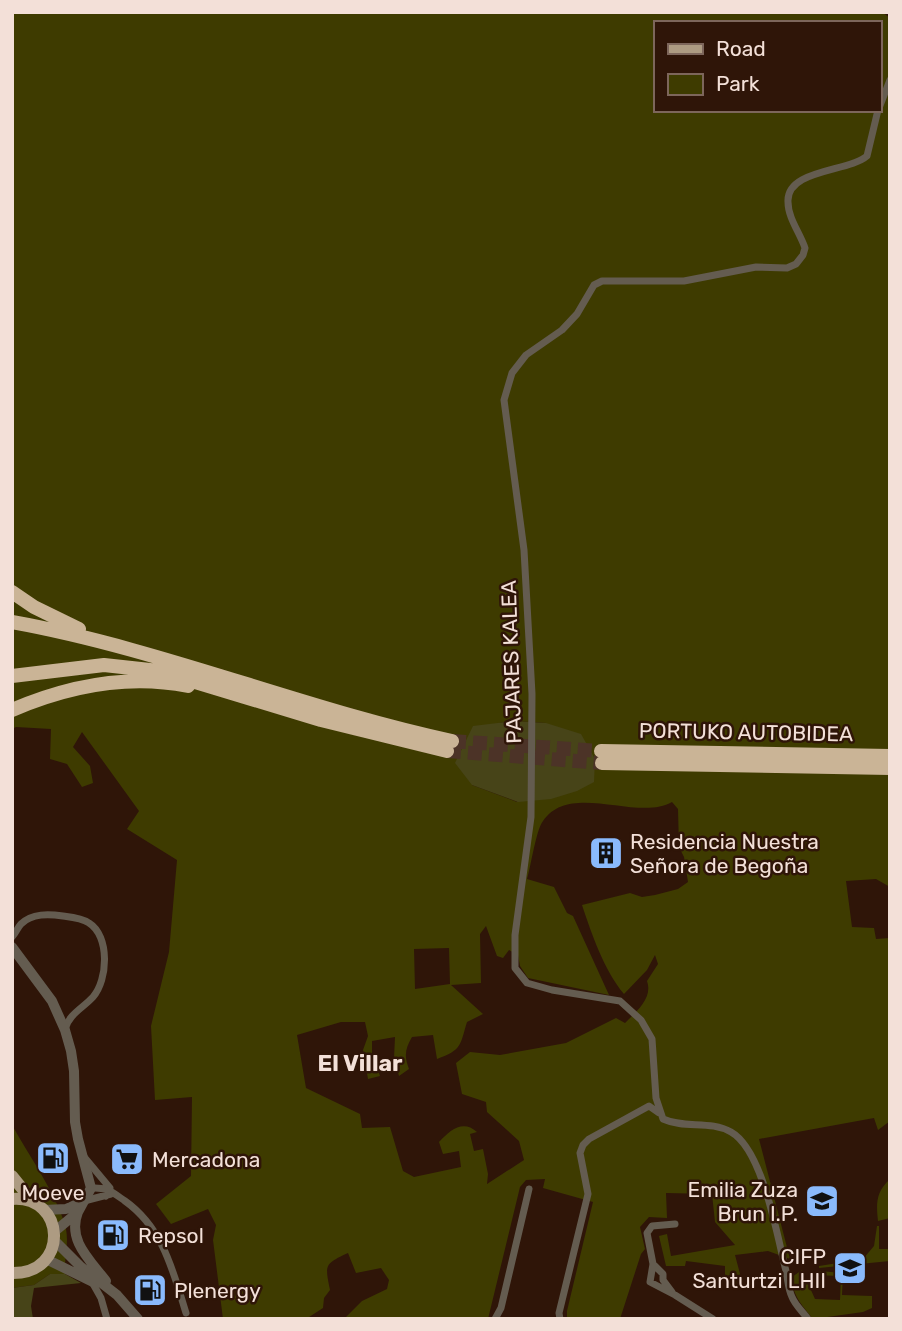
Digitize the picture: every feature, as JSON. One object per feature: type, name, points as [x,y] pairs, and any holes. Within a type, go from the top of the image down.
[{"type":"highway","points":[[12,592],[57,620],[139,652]]},
{"type":"highway","points":[[12,622],[139,652],[449,746],[321,720],[229,694],[178,675],[130,667],[85,666],[12,676]]},
{"type":"highway","points":[[12,710],[57,692],[117,682],[151,681],[229,694]]},
{"type":"highway","name":"PORTUKO AUTOBIDEA","points":[[890,755],[602,757],[890,768]]},
{"type":"main road","points":[[12,1273],[31,1271],[46,1259],[54,1236],[51,1220],[15,1179]]},
{"type":"main road","points":[[12,1199],[39,1206]]},
{"type":"street","name":"PAJARES KALEA","points":[[881,105],[890,80]]},
{"type":"street","name":"PAJARES KALEA","points":[[663,1119],[656,1098],[652,1039],[641,1020],[621,1001],[552,990],[527,983],[515,968],[515,935],[531,817],[532,694],[524,550],[504,400],[513,373],[526,355],[562,330],[577,314],[594,285],[602,281],[684,281],[756,267],[787,268],[796,264],[803,256],[804,248],[788,203],[789,194],[803,179],[856,163],[867,156],[878,112]]},
{"type":"street","points":[[12,937],[16,924],[39,915],[60,915],[90,923],[102,938],[103,965],[100,985],[93,996],[75,1012],[65,1030]]},
{"type":"street","points":[[12,947],[52,1001],[65,1030],[74,1071],[75,1122],[80,1152],[91,1188],[78,1212],[74,1226],[76,1240],[118,1301]]},
{"type":"street","points":[[560,1319],[559,1313],[588,1194],[580,1157],[583,1145],[589,1139],[649,1106],[656,1098]]},
{"type":"street","points":[[649,1106],[657,1110],[663,1119],[674,1124],[714,1125],[732,1132],[744,1143],[759,1173],[790,1294],[808,1319]]},
{"type":"street","points":[[80,1152],[110,1192],[136,1209],[155,1230],[166,1252],[186,1313]]},
{"type":"street","points":[[91,1188],[110,1192]]},
{"type":"street","points":[[495,1319],[529,1189]]},
{"type":"street","points":[[39,1206],[66,1209],[110,1192]]},
{"type":"street","points":[[78,1212],[54,1236],[81,1267],[138,1319]]},
{"type":"street","points":[[675,1224],[652,1226],[647,1233],[653,1264],[650,1282],[713,1319]]},
{"type":"street","points":[[46,1259],[93,1282],[118,1301]]},
{"type":"street","points":[[653,1264],[663,1274],[663,1280],[675,1295]]},
{"type":"street","points":[[93,1282],[106,1315]]},
{"type":"street","points":[[101,1298],[118,1301]]},
{"type":"street","points":[[106,1315],[118,1301]]},
{"type":"street","points":[[500,1308],[501,1319]]},
{"type":"green space","points":[[12,12],[882,12],[890,18],[890,887],[876,879],[846,881],[852,927],[874,928],[876,939],[890,938],[890,1121],[878,1130],[874,1118],[759,1139],[790,1259],[768,1251],[735,1255],[743,1285],[725,1282],[725,1266],[686,1261],[685,1266],[666,1266],[659,1236],[667,1234],[671,1256],[735,1245],[715,1222],[712,1194],[666,1193],[667,1218],[649,1217],[640,1227],[645,1249],[620,1319],[567,1319],[593,1202],[543,1188],[545,1179],[526,1180],[520,1187],[488,1319],[344,1319],[362,1301],[387,1289],[389,1280],[381,1268],[356,1273],[348,1253],[328,1266],[330,1290],[324,1298],[323,1308],[306,1319],[223,1319],[213,1240],[216,1225],[208,1209],[171,1224],[156,1204],[191,1176],[192,1097],[155,1100],[151,1026],[169,952],[177,860],[127,829],[139,811],[82,732],[73,747],[90,766],[93,783],[82,787],[67,764],[50,759],[51,729],[12,729]],"holes":[[[499,723],[546,723],[517,802],[472,785]],[[672,802],[678,809],[679,847],[684,857],[688,882],[678,889],[655,895],[642,897],[630,893],[582,905],[594,940],[624,994],[647,970],[655,955],[658,964],[647,981],[648,993],[639,1009],[625,1023],[616,1018],[566,1043],[500,1055],[470,1052],[456,1063],[462,1094],[486,1102],[487,1112],[519,1141],[524,1160],[487,1184],[488,1174],[483,1149],[474,1151],[470,1134],[477,1132],[462,1126],[452,1130],[439,1142],[443,1154],[459,1151],[461,1167],[414,1177],[403,1171],[390,1127],[362,1128],[360,1114],[306,1088],[297,1035],[341,1022],[365,1022],[368,1036],[363,1050],[368,1079],[380,1076],[372,1054],[372,1041],[395,1037],[394,1058],[399,1076],[409,1069],[406,1053],[412,1037],[433,1035],[437,1059],[456,1049],[467,1022],[483,1014],[451,985],[481,983],[480,934],[486,926],[497,956],[503,958],[509,950],[518,955],[520,966],[528,978],[609,995],[573,916],[567,913],[554,887],[527,879],[540,826],[555,810],[570,804],[641,808],[658,807]],[[449,948],[450,984],[415,989],[414,949]]]},
{"type":"green space","points":[[12,1125],[57,1204],[66,1229],[67,1241],[65,1274],[50,1274],[34,1285],[12,1288]]},
{"type":"green space","points":[[890,1179],[890,1218],[878,1221],[878,1198]]},
{"type":"green space","points":[[877,1226],[879,1249],[890,1249],[890,1261],[819,1268],[863,1259],[874,1246]]},
{"type":"green space","points":[[802,1270],[815,1299],[840,1300],[841,1276],[809,1275],[819,1271],[843,1273],[842,1295],[872,1296],[872,1308],[863,1312],[813,1319],[798,1300],[794,1289],[792,1277]]},
{"type":"shaded area","points":[[513,721],[546,723],[581,734],[595,759],[594,782],[577,791],[551,799],[518,802],[472,785],[455,763],[473,726]]},
{"type":"shaded area","points":[[50,1274],[65,1274],[81,1283],[34,1288],[31,1306],[33,1319],[12,1319],[12,1288],[34,1285]]},
{"type":"tunnel","points":[[452,741],[601,751]]},
{"type":"tunnel","points":[[447,751],[602,763]]},
{"type":"place","name":"Residencia Nuestra Señora de Begoña","points":[[606,853]]},
{"type":"place","name":"Moeve","points":[[53,1158]]},
{"type":"place","name":"Mercadona","points":[[127,1159]]},
{"type":"place","name":"Emilia Zuza Brun I.P.","points":[[822,1201]]},
{"type":"place","name":"Repsol","points":[[113,1235]]},
{"type":"place","name":"CIFP Santurtzi LHII","points":[[850,1268]]},
{"type":"place","name":"Plenergy","points":[[150,1290]]},
{"type":"district","name":"El Villar","points":[[360,1063]]}]
